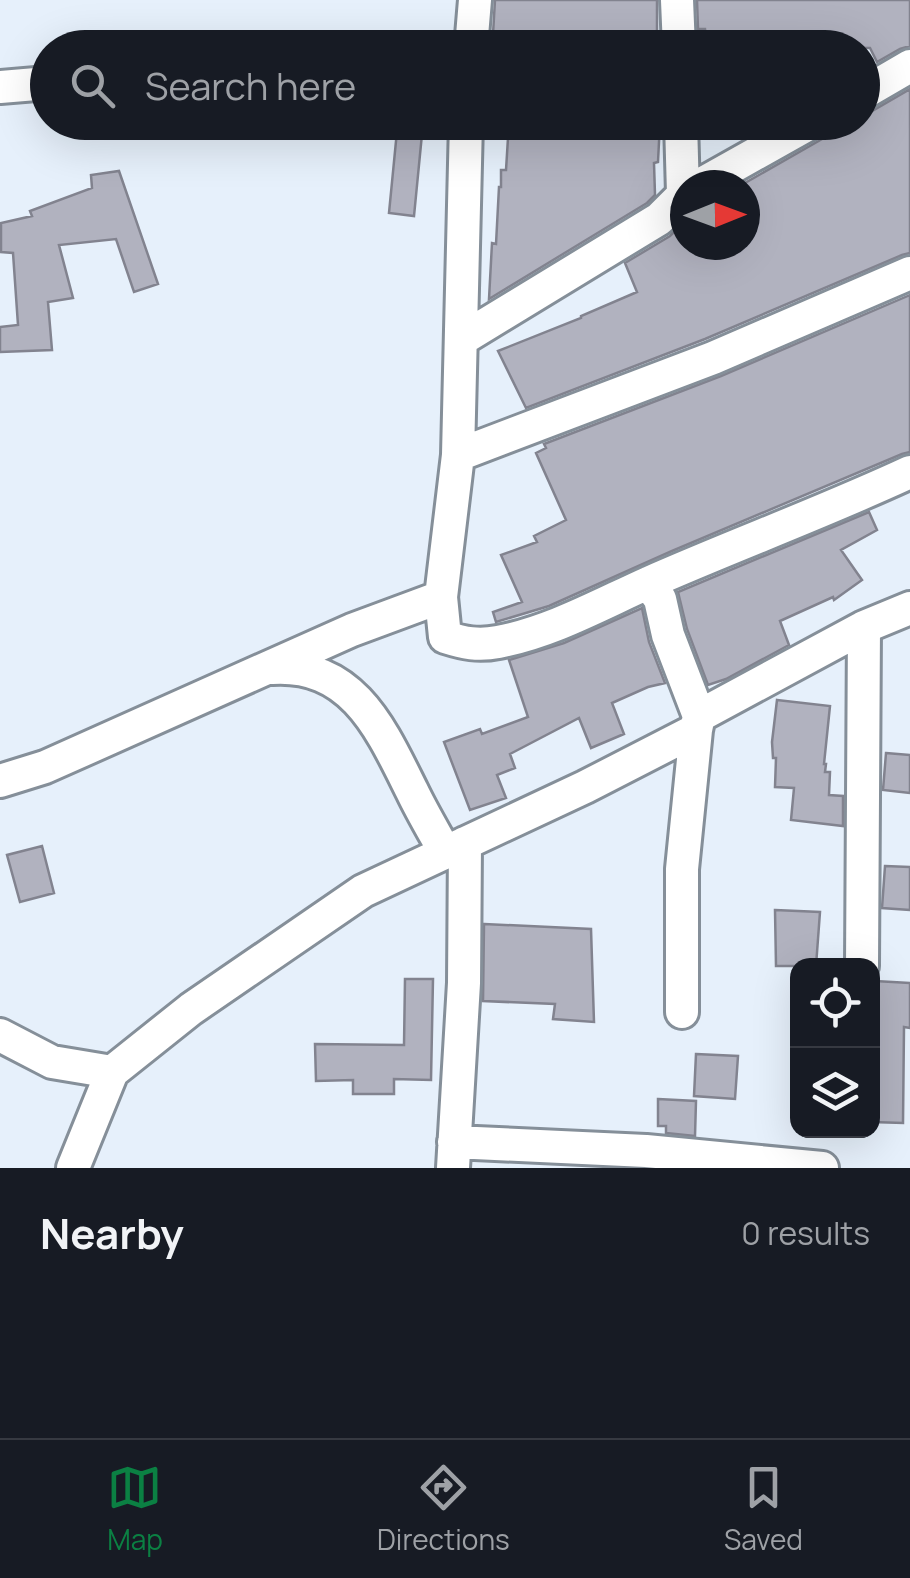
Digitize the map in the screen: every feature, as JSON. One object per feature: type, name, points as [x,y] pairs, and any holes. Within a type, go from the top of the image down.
[{"type":"street","points":[[472,30],[475,0]]},
{"type":"street","points":[[677,0],[678,30]]},
{"type":"street","points":[[880,84],[910,66]]},
{"type":"street","points":[[0,87],[30,84]]},
{"type":"street","points":[[461,140],[462,339],[458,455],[441,597],[445,637],[470,645],[523,636],[583,614],[910,472]]},
{"type":"street","points":[[683,140],[687,170]]},
{"type":"street","points":[[726,170],[780,140]]},
{"type":"street","points":[[462,339],[670,209]]},
{"type":"street","points":[[458,455],[713,358],[910,273]]},
{"type":"street","points":[[648,583],[660,600],[698,723],[682,869],[682,1012]]},
{"type":"street","points":[[0,781],[44,767],[352,630],[441,597]]},
{"type":"street","points":[[73,1168],[112,1072],[191,1010],[363,891],[585,787],[864,627],[910,608]]},
{"type":"street","points":[[862,958],[864,627]]},
{"type":"street","points":[[267,668],[293,666],[317,673],[341,685],[370,712],[455,848],[464,983],[453,1155],[646,1152],[822,1168]]},
{"type":"street","points":[[0,1035],[52,1062],[112,1072]]},
{"type":"building","points":[[495,0],[657,0],[657,30],[493,30]]},
{"type":"building","points":[[697,0],[910,0],[910,46],[880,60],[880,30],[698,29]]},
{"type":"building","points":[[910,89],[910,253],[705,339],[526,408],[498,351],[637,292],[625,263],[670,236],[670,260],[760,260],[760,174],[820,140],[880,140],[880,106]]},
{"type":"building","points":[[396,140],[421,140],[414,216],[389,213]]},
{"type":"building","points":[[508,140],[659,140],[658,162],[654,163],[655,195],[647,203],[489,299],[501,170],[506,170]]},
{"type":"building","points":[[119,171],[158,284],[134,292],[116,239],[59,245],[73,298],[48,302],[52,350],[0,352],[0,327],[18,325],[13,253],[1,252],[1,223],[32,216],[30,211],[92,188],[91,175]]},
{"type":"building","points":[[910,295],[910,452],[549,606],[496,622],[493,612],[522,602],[501,555],[537,542],[534,536],[566,520],[536,453],[546,448],[544,444],[721,376]]},
{"type":"building","points":[[869,512],[877,530],[841,550],[862,580],[834,600],[833,597],[780,621],[789,645],[708,685],[678,592]]},
{"type":"building","points":[[642,608],[649,642],[665,683],[612,703],[624,734],[591,748],[579,718],[510,754],[515,768],[497,775],[506,798],[470,810],[444,742],[480,729],[482,734],[528,717],[509,660],[564,643]]},
{"type":"building","points":[[777,700],[830,706],[824,764],[825,772],[830,772],[829,795],[843,796],[843,826],[791,820],[794,788],[775,787],[772,742]]},
{"type":"building","points":[[886,753],[910,755],[910,793],[883,790]]},
{"type":"building","points":[[42,846],[54,893],[20,902],[7,855]]},
{"type":"building","points":[[885,866],[910,867],[910,910],[882,908]]},
{"type":"building","points":[[775,910],[820,912],[817,958],[790,958],[790,966],[776,966]]},
{"type":"building","points":[[484,924],[591,929],[594,1022],[553,1019],[555,1004],[483,1001]]},
{"type":"building","points":[[405,979],[433,979],[431,1080],[394,1079],[394,1094],[353,1094],[353,1080],[316,1081],[315,1044],[404,1045]]},
{"type":"building","points":[[880,981],[910,983],[910,1028],[904,1027],[903,1123],[880,1122]]},
{"type":"building","points":[[696,1054],[738,1056],[735,1099],[694,1096]]},
{"type":"building","points":[[658,1099],[696,1101],[695,1136],[666,1133],[666,1126],[658,1126]]}]
